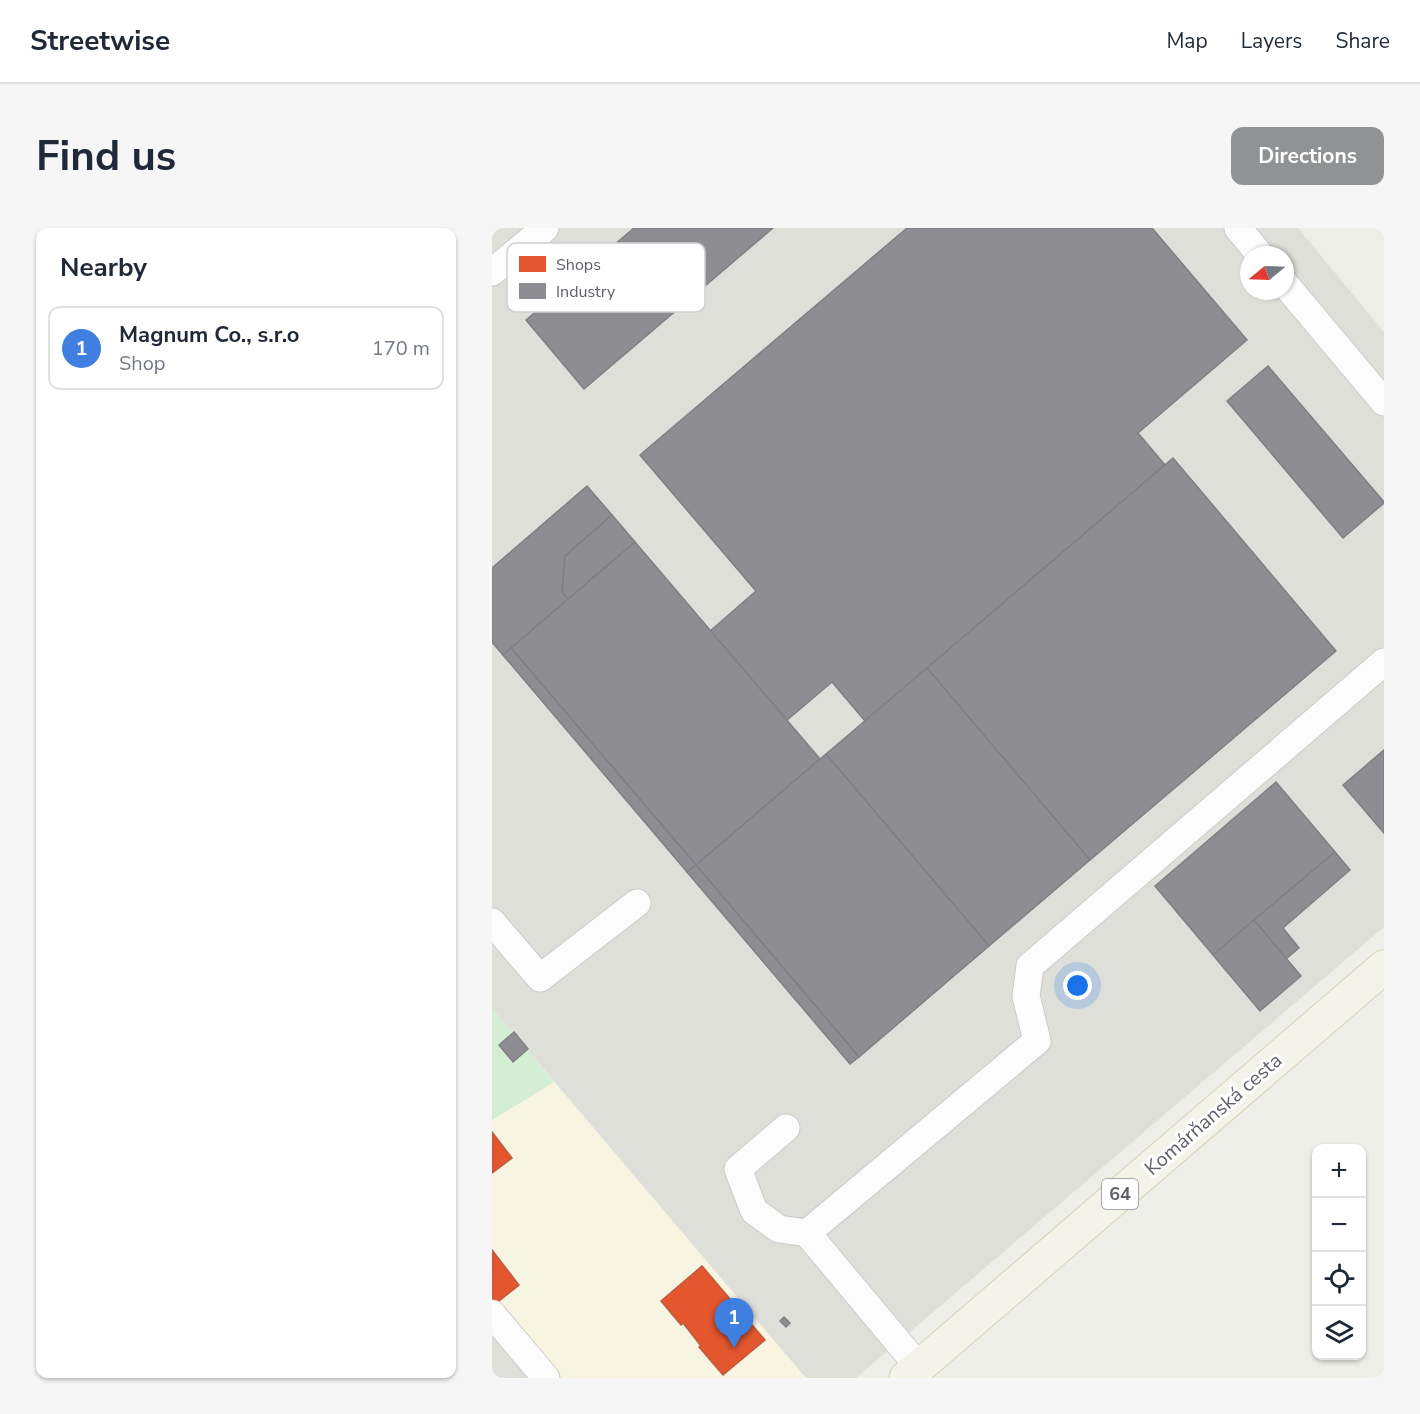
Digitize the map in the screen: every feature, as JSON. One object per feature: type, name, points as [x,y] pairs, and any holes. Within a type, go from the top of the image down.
[{"type":"main road","name":"Komárňanská cesta","points":[[913,1373],[1384,966]]},
{"type":"lane","points":[[527,243],[545,228]]},
{"type":"lane","points":[[1238,228],[1253,246]]},
{"type":"lane","points":[[492,272],[507,260]]},
{"type":"lane","points":[[1294,295],[1384,402]]},
{"type":"lane","points":[[807,1233],[1037,1041],[1026,996],[1030,966],[1384,662]]},
{"type":"lane","points":[[492,922],[540,978],[638,903]]},
{"type":"lane","points":[[786,1128],[738,1169],[754,1211],[778,1229],[807,1233],[913,1373]]},
{"type":"lane","points":[[492,1314],[546,1378]]},
{"type":"shaded area","points":[[492,228],[1298,228],[1384,332],[1384,927],[856,1378],[806,1378],[492,1008]]},
{"type":"shaded area","points":[[554,1082],[806,1378],[529,1378],[492,1334],[492,1120]]},
{"type":"shaded area","points":[[492,1334],[529,1378],[492,1378]]},
{"type":"green space","points":[[492,1008],[554,1082],[492,1120]]},
{"type":"building: Shops","points":[[492,1132],[512,1158],[492,1173]]},
{"type":"building: Shops","points":[[492,1250],[519,1285],[494,1305],[492,1302]]},
{"type":"building: Shops","points":[[702,1266],[765,1340],[723,1375],[699,1347],[701,1346],[683,1323],[681,1325],[661,1301]]},
{"type":"building: Industry","points":[[634,228],[773,228],[705,286],[705,243],[616,243]]},
{"type":"building: Industry","points":[[907,228],[1152,228],[1247,340],[1138,433],[1165,465],[865,721],[832,682],[786,721],[710,631],[756,591],[640,455]]},
{"type":"building: Industry","points":[[535,312],[674,312],[584,389],[526,320]]},
{"type":"building: Industry","points":[[1268,366],[1384,502],[1343,538],[1227,401]]},
{"type":"building: Industry","points":[[1173,458],[1336,651],[1090,860],[927,668]]},
{"type":"building: Industry","points":[[587,486],[612,515],[565,556],[562,592],[568,599],[503,655],[492,642],[492,568]]},
{"type":"building: Industry","points":[[612,515],[635,542],[568,599],[562,592],[565,556]]},
{"type":"building: Industry","points":[[635,542],[820,759],[696,865],[511,648]]},
{"type":"building: Industry","points":[[511,648],[696,865],[687,872],[503,655]]},
{"type":"building: Industry","points":[[927,668],[1090,860],[989,946],[826,754]]},
{"type":"building: Industry","points":[[1384,750],[1384,833],[1343,785]]},
{"type":"building: Industry","points":[[826,754],[989,946],[859,1057],[696,865]]},
{"type":"building: Industry","points":[[1276,782],[1335,852],[1213,955],[1155,886]]},
{"type":"building: Industry","points":[[1335,852],[1350,870],[1283,928],[1299,948],[1286,959],[1254,920]]},
{"type":"building: Industry","points":[[696,865],[859,1057],[850,1064],[687,872]]},
{"type":"building: Industry","points":[[1254,920],[1301,976],[1260,1011],[1213,955]]},
{"type":"building: Industry","points":[[514,1032],[528,1049],[513,1062],[499,1045]]},
{"type":"building: Industry","points":[[784,1317],[790,1323],[786,1327],[780,1321]]},
{"type":"place","name":"Magnum Co., s.r.o","points":[[734,1348]]}]
